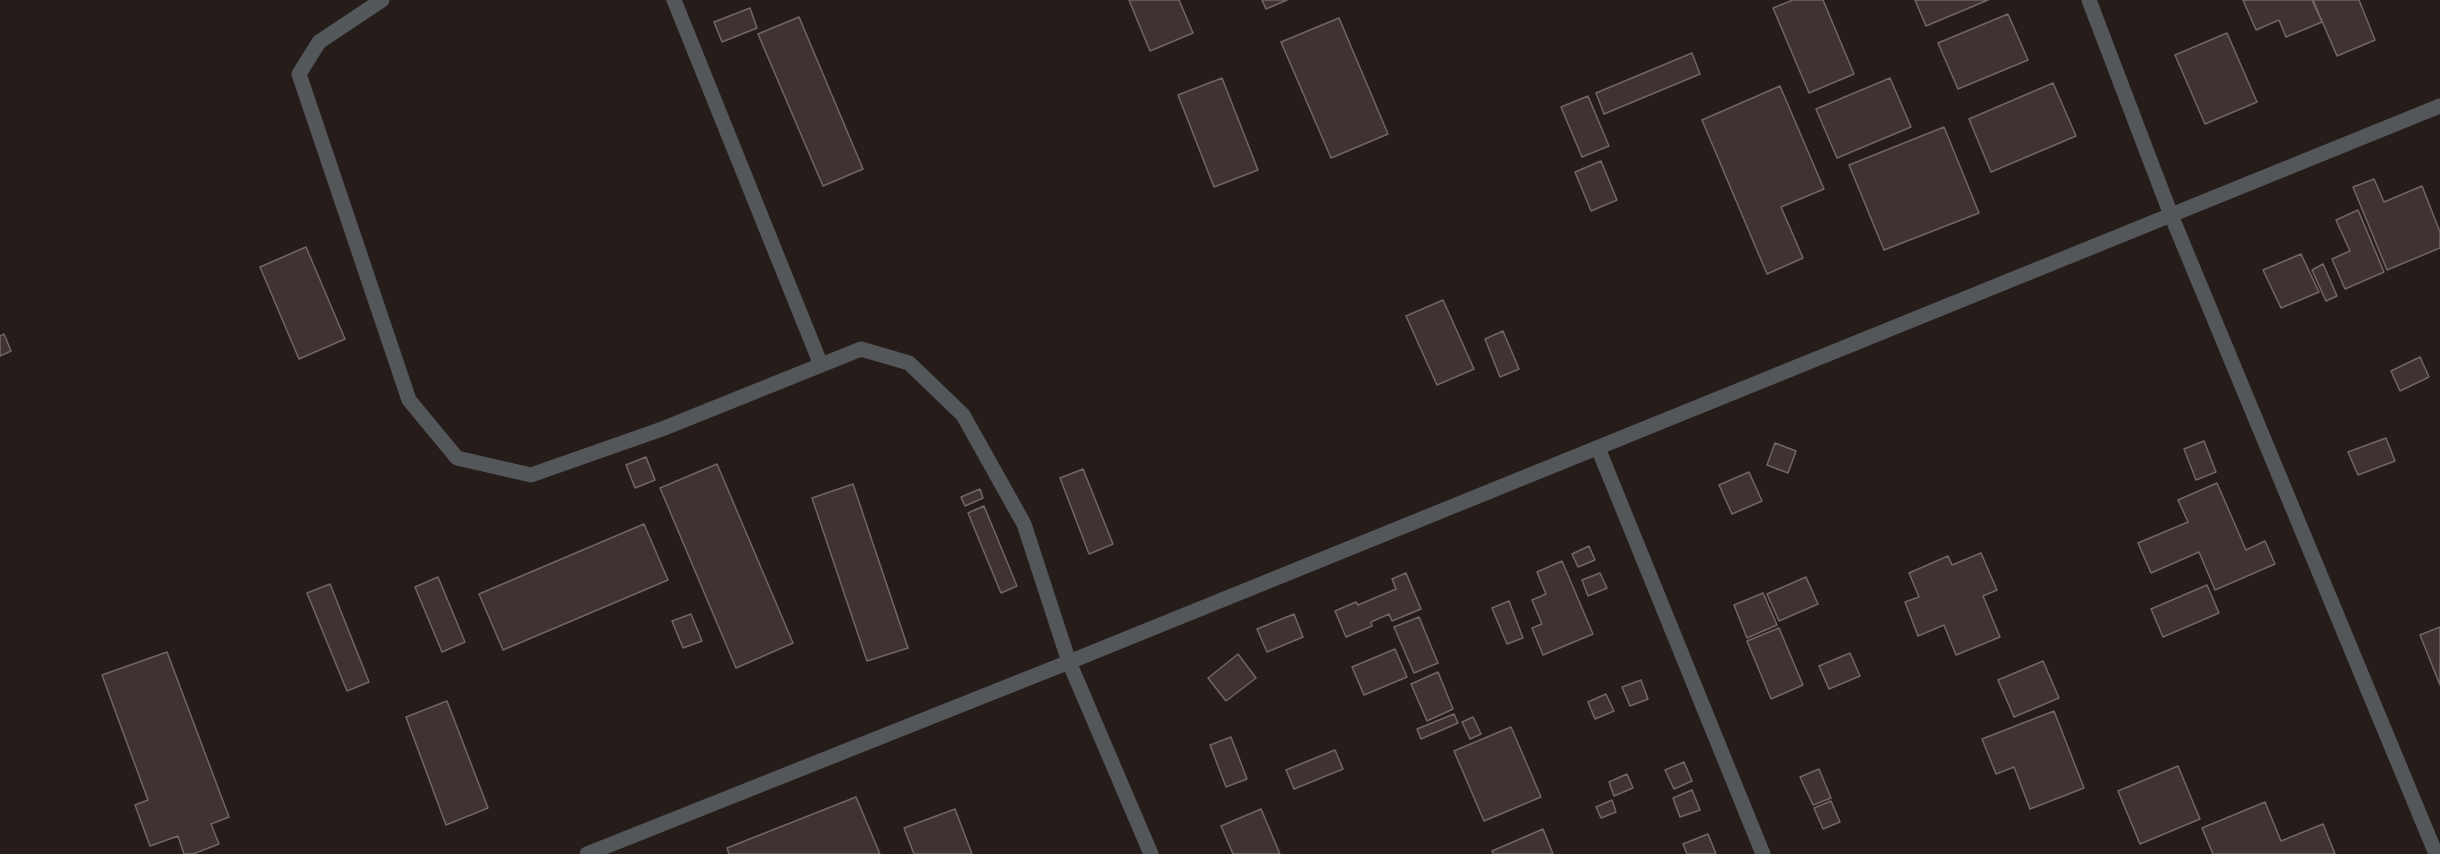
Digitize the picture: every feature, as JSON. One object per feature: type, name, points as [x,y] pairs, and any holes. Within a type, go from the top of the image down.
[{"type":"street","points":[[382,0],[319,42],[299,74],[409,400],[457,458],[531,475],[662,429],[861,349],[909,363],[963,415],[1024,524],[1069,662],[1151,854]]},
{"type":"street","points":[[674,0],[821,365]]},
{"type":"street","points":[[2089,0],[2171,215],[2436,854]]},
{"type":"street","points":[[588,854],[1069,662],[2440,106]]},
{"type":"street","points":[[1598,447],[1763,854]]},
{"type":"building","points":[[1129,0],[1179,0],[1193,33],[1150,51]]},
{"type":"building","points":[[1262,0],[1287,0],[1266,9]]},
{"type":"building","points":[[1793,0],[1823,0],[1854,74],[1809,93],[1773,8]]},
{"type":"building","points":[[1915,0],[1988,0],[1926,26]]},
{"type":"building","points":[[2243,0],[2312,0],[2322,22],[2286,37],[2279,20],[2256,30]]},
{"type":"building","points":[[2313,0],[2359,0],[2375,40],[2337,56]]},
{"type":"building","points":[[750,8],[757,28],[722,42],[714,22]]},
{"type":"building","points":[[2008,14],[2028,60],[1958,89],[1938,43]]},
{"type":"building","points":[[799,17],[863,169],[823,186],[758,34]]},
{"type":"building","points":[[1339,18],[1388,134],[1331,158],[1281,42]]},
{"type":"building","points":[[2227,33],[2257,102],[2205,124],[2175,55]]},
{"type":"building","points":[[1692,53],[1700,74],[1604,114],[1596,93]]},
{"type":"building","points":[[1222,78],[1258,170],[1214,187],[1178,95]]},
{"type":"building","points":[[1890,78],[1911,127],[1837,158],[1816,109]]},
{"type":"building","points":[[2053,83],[2076,136],[1991,172],[1969,119]]},
{"type":"building","points":[[1780,86],[1824,189],[1781,207],[1803,258],[1767,274],[1702,120]]},
{"type":"building","points":[[1588,96],[1609,146],[1582,157],[1561,107]]},
{"type":"building","points":[[1944,127],[1979,213],[1884,250],[1849,165]]},
{"type":"building","points":[[1601,161],[1617,200],[1591,211],[1575,172]]},
{"type":"building","points":[[2374,179],[2384,202],[2422,186],[2440,232],[2440,248],[2387,270],[2353,187]]},
{"type":"building","points":[[2358,210],[2384,272],[2345,289],[2332,259],[2350,251],[2336,220]]},
{"type":"building","points":[[306,247],[345,339],[299,359],[260,267]]},
{"type":"building","points":[[2301,254],[2319,292],[2281,308],[2263,270]]},
{"type":"building","points":[[2323,264],[2337,296],[2326,301],[2312,270]]},
{"type":"building","points":[[1443,300],[1474,369],[1437,385],[1406,316]]},
{"type":"building","points":[[1503,331],[1519,369],[1500,377],[1485,339]]},
{"type":"building","points":[[4,334],[11,351],[0,356],[0,336]]},
{"type":"building","points":[[2420,357],[2429,377],[2400,391],[2391,371]]},
{"type":"building","points":[[2386,438],[2395,461],[2358,475],[2348,452]]},
{"type":"building","points":[[2204,441],[2216,472],[2196,480],[2184,449]]},
{"type":"building","points":[[1775,443],[1796,451],[1788,473],[1767,465]]},
{"type":"building","points":[[646,457],[655,480],[635,488],[626,465]]},
{"type":"building","points":[[717,464],[793,643],[736,668],[660,488]]},
{"type":"building","points":[[1083,469],[1113,544],[1089,554],[1060,478]]},
{"type":"building","points":[[1749,472],[1762,501],[1732,514],[1719,485]]},
{"type":"building","points":[[2217,483],[2246,550],[2265,541],[2275,564],[2215,590],[2199,552],[2151,573],[2138,543],[2188,522],[2178,500]]},
{"type":"building","points":[[853,484],[908,648],[867,661],[812,498]]},
{"type":"building","points":[[980,489],[983,498],[965,506],[961,497]]},
{"type":"building","points":[[984,506],[1017,586],[1001,593],[968,513]]},
{"type":"building","points":[[644,524],[668,580],[503,650],[479,594]]},
{"type":"building","points":[[1589,546],[1595,560],[1578,567],[1572,554]]},
{"type":"building","points":[[1981,553],[1997,590],[1983,596],[2000,637],[1956,655],[1944,625],[1918,636],[1905,602],[1919,597],[1909,573],[1948,556],[1952,565]]},
{"type":"building","points":[[1562,561],[1593,634],[1543,655],[1532,628],[1542,624],[1532,600],[1546,594],[1537,572]]},
{"type":"building","points":[[1406,573],[1421,609],[1392,621],[1389,614],[1371,622],[1372,626],[1346,637],[1335,611],[1356,602],[1358,605],[1396,589],[1392,579]]},
{"type":"building","points":[[1600,573],[1607,588],[1588,596],[1582,580]]},
{"type":"building","points":[[438,577],[465,642],[442,652],[415,587]]},
{"type":"building","points":[[1806,577],[1818,604],[1779,621],[1767,594]]},
{"type":"building","points":[[330,584],[369,682],[347,691],[307,593]]},
{"type":"building","points":[[2207,585],[2219,613],[2163,637],[2151,609]]},
{"type":"building","points":[[1763,593],[1777,625],[1747,638],[1734,605]]},
{"type":"building","points":[[1509,601],[1523,638],[1507,644],[1492,608]]},
{"type":"building","points":[[691,614],[702,641],[683,648],[672,621]]},
{"type":"building","points":[[1294,614],[1303,637],[1267,652],[1257,629]]},
{"type":"building","points":[[1419,617],[1438,663],[1414,673],[1394,627]]},
{"type":"building","points":[[2440,627],[2440,685],[2420,635]]},
{"type":"building","points":[[1779,628],[1803,685],[1771,699],[1747,641]]},
{"type":"building","points":[[1395,649],[1407,677],[1364,695],[1352,667]]},
{"type":"building","points":[[167,652],[229,817],[211,824],[219,844],[193,854],[184,854],[178,836],[150,846],[135,805],[148,800],[102,675]]},
{"type":"building","points":[[1850,653],[1860,676],[1829,689],[1819,666]]},
{"type":"building","points":[[1238,654],[1256,678],[1226,701],[1208,678]]},
{"type":"building","points":[[2043,661],[2059,698],[2014,717],[1998,680]]},
{"type":"building","points":[[1438,672],[1453,709],[1427,721],[1411,684]]},
{"type":"building","points":[[1641,680],[1648,699],[1630,706],[1622,687]]},
{"type":"building","points":[[1606,694],[1614,711],[1595,719],[1588,702]]},
{"type":"building","points":[[447,701],[488,808],[446,825],[406,717]]},
{"type":"building","points":[[2054,711],[2084,788],[2030,809],[2014,767],[1996,774],[1982,739]]},
{"type":"building","points":[[1454,714],[1458,723],[1421,739],[1417,729]]},
{"type":"building","points":[[1473,717],[1481,734],[1470,739],[1462,722]]},
{"type":"building","points":[[1511,727],[1541,797],[1484,821],[1454,751]]},
{"type":"building","points":[[1231,737],[1247,779],[1226,787],[1210,745]]},
{"type":"building","points":[[1335,750],[1343,769],[1294,789],[1286,770]]},
{"type":"building","points":[[1684,762],[1692,781],[1674,789],[1665,770]]},
{"type":"building","points":[[2178,766],[2200,819],[2140,844],[2118,791]]},
{"type":"building","points":[[1819,769],[1831,798],[1813,805],[1800,777]]},
{"type":"building","points":[[1627,774],[1633,788],[1614,796],[1609,782]]},
{"type":"building","points":[[1692,790],[1700,810],[1680,817],[1673,798]]},
{"type":"building","points":[[856,797],[880,854],[729,854],[727,848]]},
{"type":"building","points":[[1612,800],[1616,812],[1601,818],[1596,807]]},
{"type":"building","points":[[1831,801],[1840,822],[1823,829],[1814,808]]},
{"type":"building","points":[[2265,802],[2281,841],[2323,824],[2335,854],[2213,854],[2202,828]]},
{"type":"building","points":[[955,809],[972,854],[914,854],[904,828]]},
{"type":"building","points":[[1261,809],[1280,854],[1233,854],[1221,826]]},
{"type":"building","points":[[1543,829],[1553,854],[1493,854],[1492,851]]},
{"type":"building","points":[[1708,834],[1716,854],[1687,854],[1683,844]]}]
